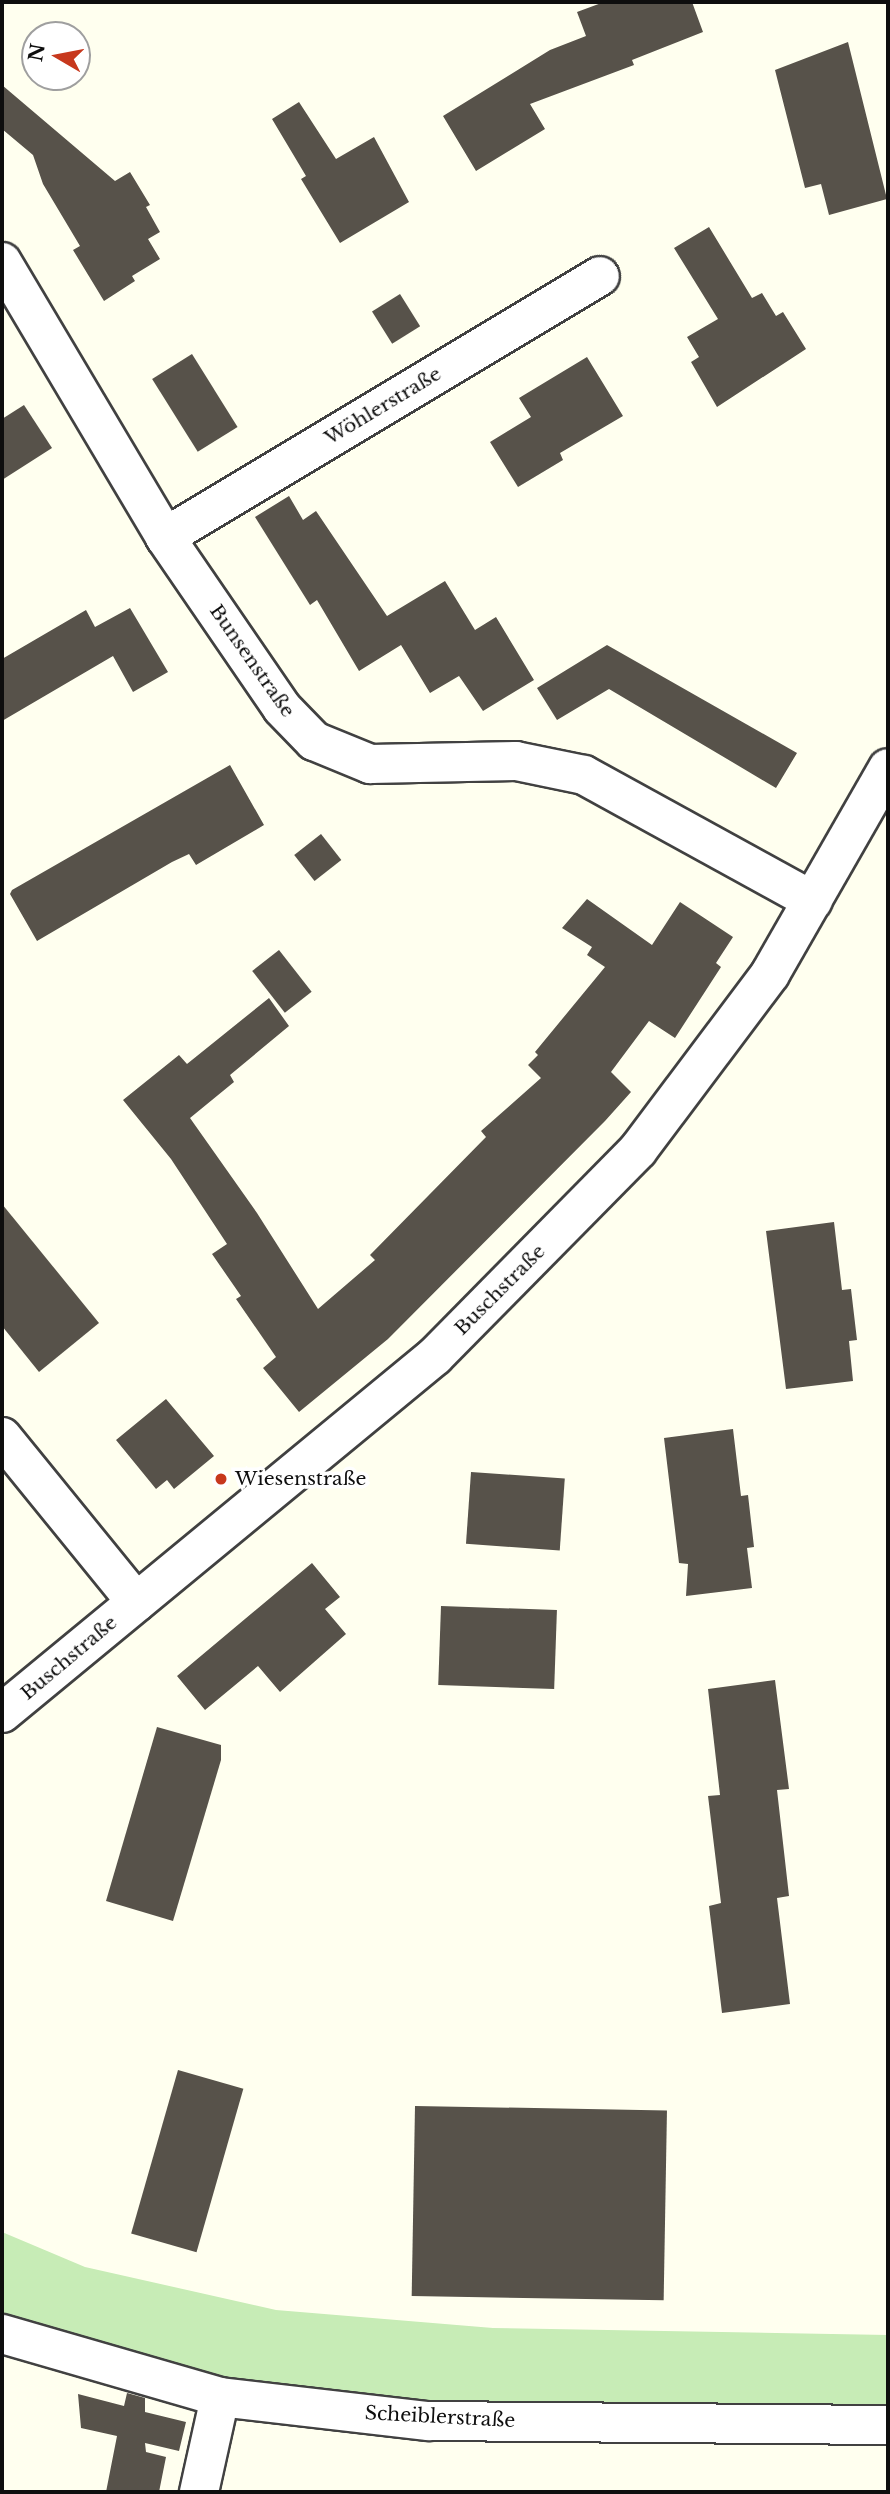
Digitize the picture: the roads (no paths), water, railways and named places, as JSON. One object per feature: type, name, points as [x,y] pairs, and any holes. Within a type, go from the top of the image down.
[{"type":"street","name":"Bunsenstraße","points":[[2,262],[166,537],[282,708],[314,741],[370,764],[516,761],[584,775],[813,901]]},
{"type":"street","name":"Wöhlerstraße","points":[[166,537],[600,276]]},
{"type":"street","name":"Buschstraße","points":[[2,1713],[435,1356],[638,1150],[770,974],[888,768]]},
{"type":"street","points":[[2,1437],[136,1602]]},
{"type":"street","name":"Scheiblerstraße","points":[[2,2334],[220,2397],[429,2421],[888,2425]]},
{"type":"street","points":[[199,2492],[220,2397]]},
{"type":"place","name":"Wiesenstraße","points":[[221,1479]]}]
